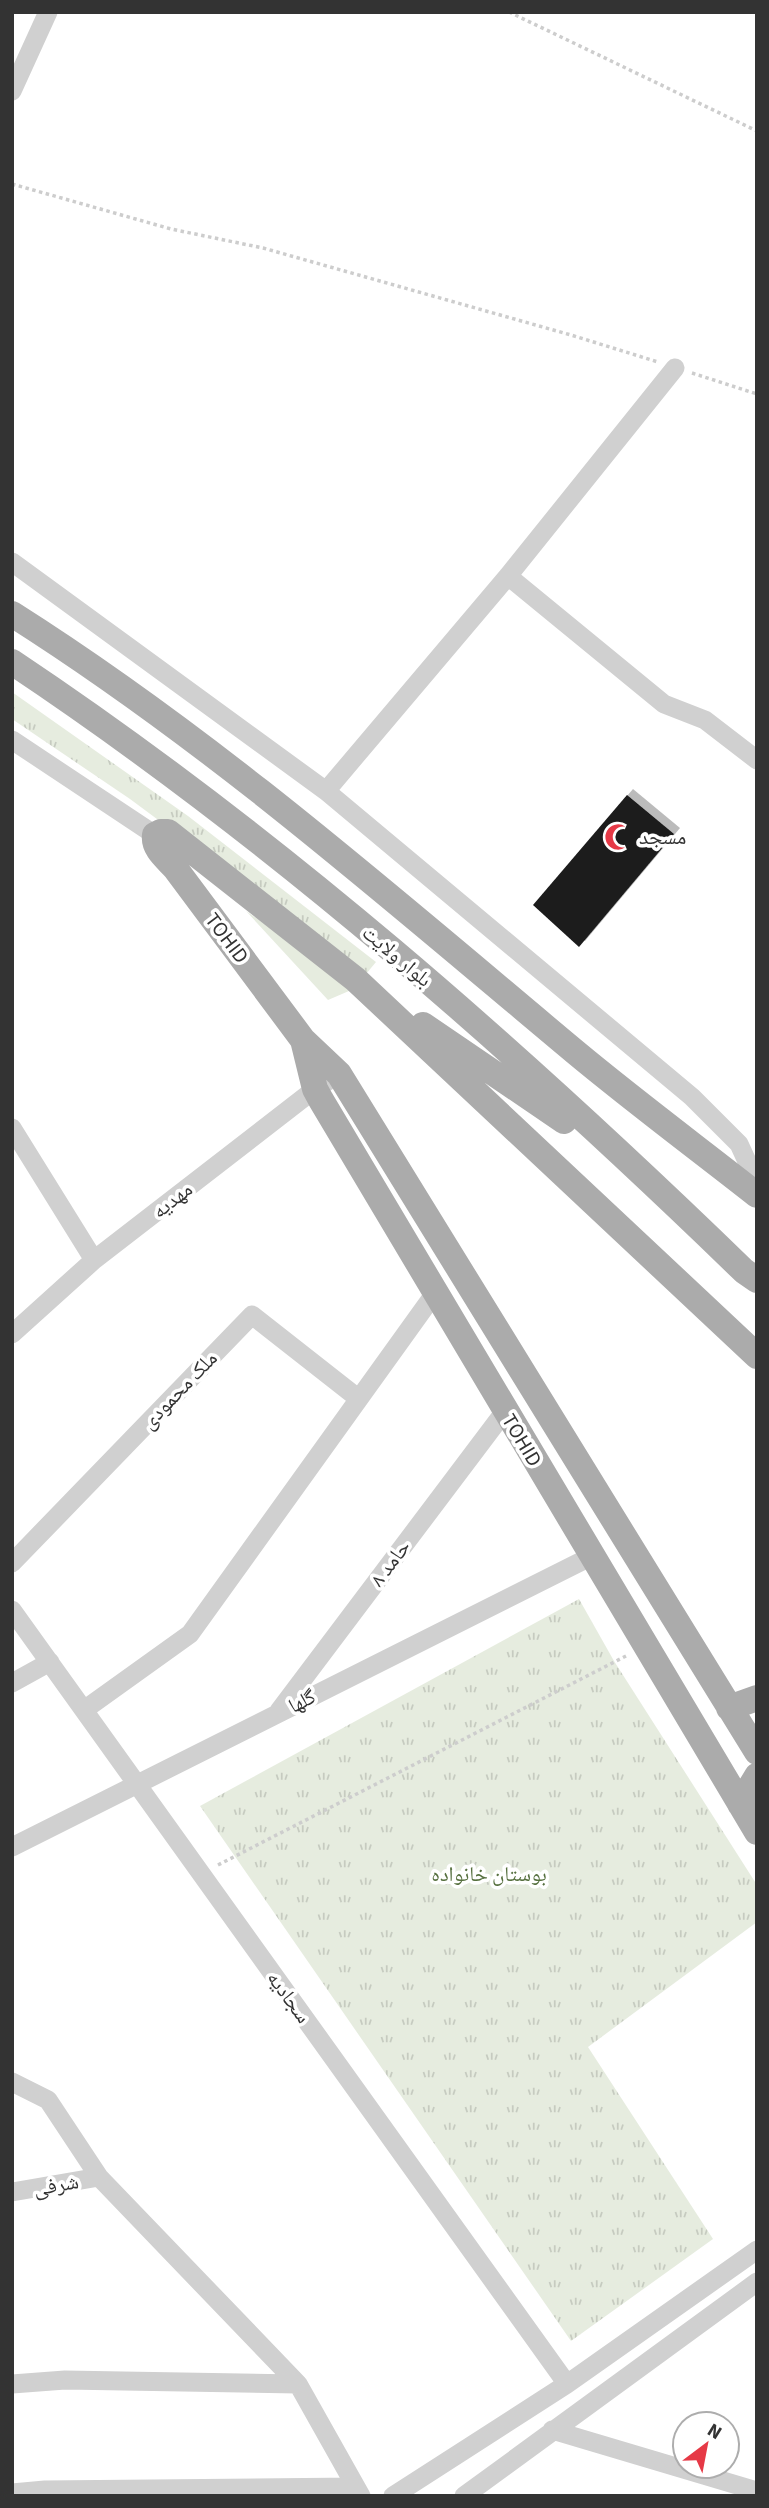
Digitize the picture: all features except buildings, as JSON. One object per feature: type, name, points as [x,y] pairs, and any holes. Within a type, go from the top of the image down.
[{"type":"main road","name":"بلوار ولایت","points":[[12,614],[143,701],[299,821],[427,925],[576,1052],[757,1195]]},
{"type":"main road","name":"بلوار ولایت","points":[[12,662],[102,722],[277,857],[425,978],[757,1280]]},
{"type":"main road","points":[[155,835],[168,832],[355,979],[649,1179]]},
{"type":"main road","name":"TOHID","points":[[155,835],[154,841],[158,848],[303,1040],[339,1074],[757,1752]]},
{"type":"main road","points":[[355,979],[757,1356]]},
{"type":"main road","name":"TOHID","points":[[303,1040],[315,1089],[757,1832]]},
{"type":"main road","points":[[729,1708],[757,1698]]},
{"type":"main road","points":[[740,1804],[757,1776]]},
{"type":"street","points":[[12,91],[48,12]]},
{"type":"street","points":[[326,791],[508,576],[675,368]]},
{"type":"street","points":[[12,562],[326,791],[692,1097],[739,1144],[757,1183]]},
{"type":"street","points":[[508,576],[664,704],[705,720],[757,760]]},
{"type":"street","points":[[12,740],[155,835]]},
{"type":"street","name":"مهدیه","points":[[12,1334],[93,1261],[315,1089],[339,1074]]},
{"type":"street","points":[[12,1128],[93,1261]]},
{"type":"street","points":[[84,1710],[190,1634],[435,1293]]},
{"type":"street","name":"ملک محمودی","points":[[12,1563],[251,1315],[359,1399]]},
{"type":"street","name":"حامد ۸","points":[[276,1714],[505,1411]]},
{"type":"street","name":"گلها","points":[[12,1847],[592,1556]]},
{"type":"street","name":"سجادیه","points":[[12,1610],[567,2384]]},
{"type":"street","points":[[12,1683],[50,1662]]},
{"type":"street","points":[[12,2082],[48,2100],[100,2177],[298,2384],[358,2491],[12,2493]]},
{"type":"street","name":"شرفی","points":[[12,2192],[100,2177]]},
{"type":"street","points":[[393,2496],[567,2384],[757,2250]]},
{"type":"street","points":[[464,2496],[757,2282]]},
{"type":"street","points":[[12,2384],[65,2380],[298,2384]]},
{"type":"street","points":[[552,2430],[757,2491]]},
{"type":"path","points":[[509,12],[757,131]]},
{"type":"path","points":[[12,184],[171,229],[276,252],[571,335],[757,394]]},
{"type":"path","points":[[201,1874],[601,1667],[646,1647]]},
{"type":"green space","points":[[12,692],[188,816],[376,962],[366,974],[130,799],[12,719]]},
{"type":"green space","points":[[246,911],[356,988],[328,1000]]},
{"type":"green space","name":"بوستان خانواده","points":[[579,1599],[614,1661],[757,1885],[757,1922],[588,2047],[713,2239],[571,2341],[200,1806]]},
{"type":"place","name":"مسجد","points":[[618,837]]}]
